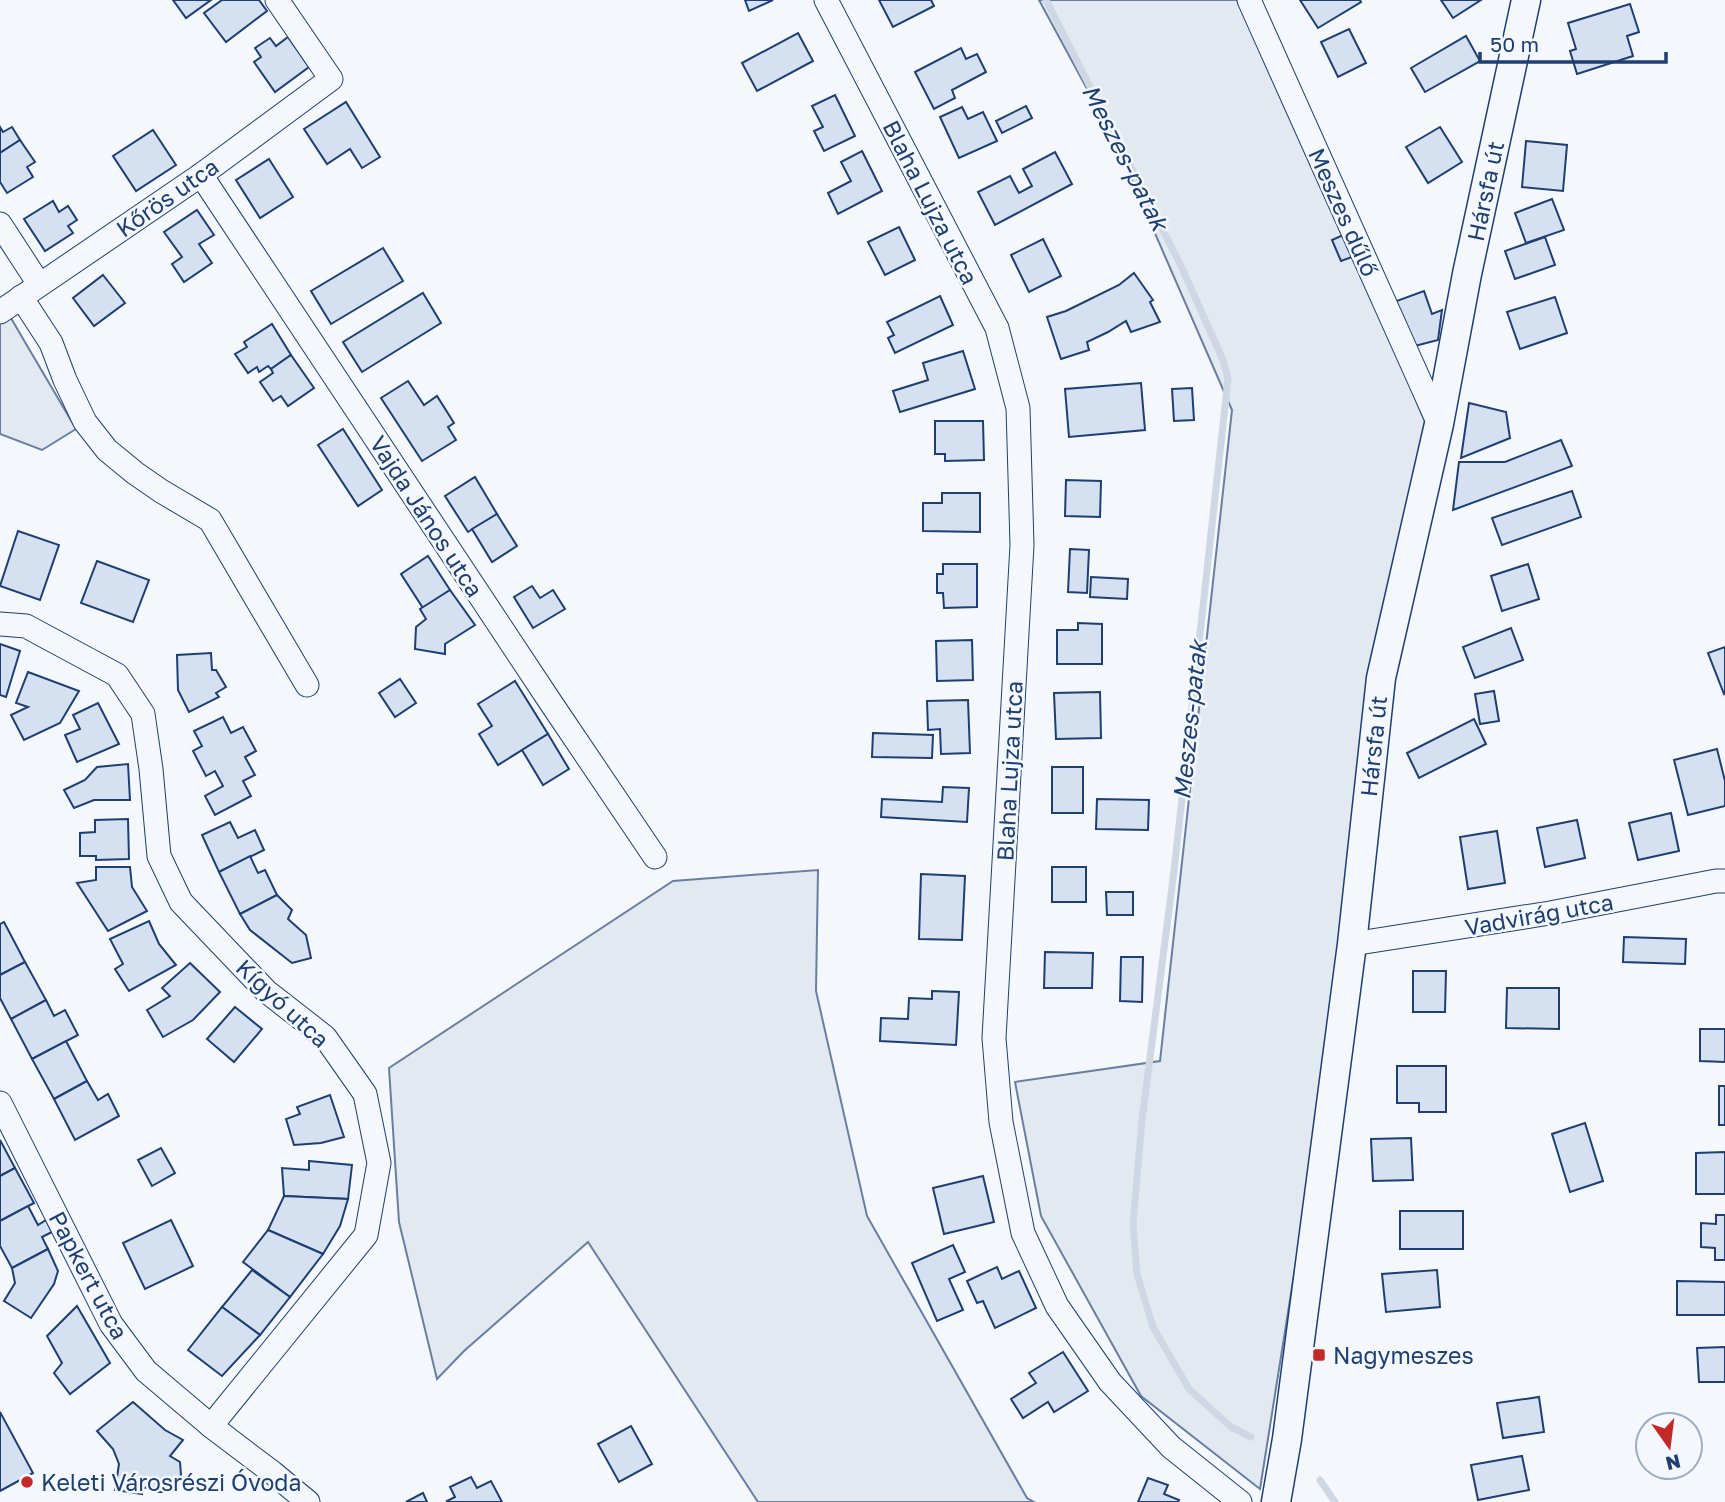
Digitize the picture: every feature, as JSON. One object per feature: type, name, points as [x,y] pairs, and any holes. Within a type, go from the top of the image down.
[{"type":"street","name":"Kőrös utca","points":[[0,312],[201,175],[331,79],[277,0]]},
{"type":"street","name":"Blaha Lujza utca","points":[[826,0],[997,328],[1018,408],[1022,545],[994,1038],[1001,1122],[1023,1233],[1057,1306],[1110,1382],[1171,1447],[1240,1502]]},
{"type":"street","name":"Meszes dűlő","points":[[1249,0],[1439,424]]},
{"type":"street","name":"Hársfa út","points":[[1276,1502],[1289,1426],[1352,944],[1381,678],[1439,424],[1467,274],[1526,0]]},
{"type":"street","name":"Vajda János utca","points":[[201,175],[654,857]]},
{"type":"street","points":[[0,224],[85,422],[107,450],[135,473],[210,520],[307,685]]},
{"type":"street","name":"Kígyó utca","points":[[0,624],[26,626],[117,675],[143,714],[159,856],[181,902],[266,991],[325,1037],[365,1094],[379,1163],[366,1235],[211,1426]]},
{"type":"street","name":"Vadvirág utca","points":[[1352,944],[1550,914],[1725,881]]},
{"type":"street","name":"Papkert utca","points":[[0,1102],[111,1324],[146,1371],[307,1502]]},
{"type":"shaded area","points":[[1039,0],[1249,0],[1428,429],[1260,1489],[1141,1396],[1041,1216],[1015,1082],[1160,1061],[1232,410],[1113,137]]},
{"type":"shaded area","points":[[5,308],[76,429],[42,450],[0,434],[0,312]]},
{"type":"shaded area","points":[[818,870],[816,991],[867,1216],[1027,1498],[1034,1502],[758,1502],[588,1242],[464,1351],[437,1379],[399,1222],[389,1068],[673,881]]},
{"type":"building","points":[[173,0],[211,0],[186,18]]},
{"type":"building","points":[[222,0],[259,0],[267,11],[226,42],[204,13]]},
{"type":"building","points":[[745,0],[773,0],[749,11]]},
{"type":"building","points":[[879,0],[931,0],[934,6],[893,27]]},
{"type":"building","points":[[1300,0],[1360,0],[1361,2],[1318,28]]},
{"type":"building","points":[[1441,0],[1481,0],[1453,18]]},
{"type":"building","points":[[1630,4],[1639,32],[1627,36],[1633,56],[1577,74],[1570,51],[1576,49],[1568,23]]},
{"type":"building","points":[[1349,29],[1366,63],[1338,77],[1321,42]]},
{"type":"building","points":[[798,33],[813,61],[757,91],[742,63]]},
{"type":"building","points":[[1466,36],[1480,61],[1425,92],[1411,68]]},
{"type":"building","points":[[288,37],[309,67],[275,92],[254,62],[261,57],[255,48],[270,38],[276,46]]},
{"type":"building","points":[[961,48],[966,59],[977,54],[986,72],[952,90],[955,98],[934,109],[915,72]]},
{"type":"building","points":[[835,95],[855,136],[824,151],[814,131],[823,127],[812,106]]},
{"type":"building","points":[[346,102],[380,157],[362,168],[350,149],[327,164],[304,129]]},
{"type":"building","points":[[1026,106],[1032,118],[1002,133],[996,121]]},
{"type":"building","points":[[962,107],[968,119],[983,112],[997,141],[959,158],[940,117]]},
{"type":"building","points":[[0,127],[3,132],[12,127],[20,140],[0,153]]},
{"type":"building","points":[[1440,127],[1462,162],[1428,183],[1406,147]]},
{"type":"building","points":[[153,130],[176,165],[136,191],[113,156]]},
{"type":"building","points":[[20,140],[35,162],[27,167],[33,177],[7,193],[0,182],[0,153]]},
{"type":"building","points":[[1526,141],[1567,145],[1563,191],[1522,187]]},
{"type":"building","points":[[862,151],[882,191],[838,214],[828,193],[851,181],[841,162]]},
{"type":"building","points":[[1055,152],[1072,184],[995,225],[978,192],[1010,176],[1019,193],[1032,186],[1023,169]]},
{"type":"building","points":[[269,159],[293,197],[260,218],[236,180]]},
{"type":"building","points":[[1552,199],[1564,230],[1526,243],[1515,213]]},
{"type":"building","points":[[53,201],[59,212],[68,206],[77,220],[68,226],[73,233],[45,251],[24,219]]},
{"type":"building","points":[[197,210],[214,235],[199,244],[212,263],[184,282],[172,264],[182,257],[164,232]]},
{"type":"building","points":[[899,227],[915,260],[885,275],[868,242]]},
{"type":"building","points":[[1343,235],[1352,257],[1341,261],[1332,240]]},
{"type":"building","points":[[1545,237],[1555,265],[1515,279],[1505,251]]},
{"type":"building","points":[[1043,239],[1061,276],[1029,292],[1011,255]]},
{"type":"building","points":[[383,248],[403,281],[331,324],[311,291]]},
{"type":"building","points":[[1134,273],[1153,300],[1150,302],[1160,322],[1131,332],[1126,321],[1087,342],[1089,350],[1061,359],[1047,317],[1066,311],[1119,285]]},
{"type":"building","points":[[103,275],[125,303],[94,326],[73,298]]},
{"type":"building","points":[[1424,291],[1432,314],[1442,310],[1438,340],[1407,348],[1391,303]]},
{"type":"building","points":[[423,293],[441,323],[362,372],[343,342]]},
{"type":"building","points":[[940,296],[953,325],[895,353],[888,338],[894,335],[887,322]]},
{"type":"building","points":[[1555,297],[1567,333],[1520,349],[1507,312]]},
{"type":"building","points":[[272,324],[291,355],[271,369],[268,366],[259,372],[257,367],[248,373],[235,354],[247,347],[244,342]]},
{"type":"building","points":[[963,351],[975,389],[900,412],[893,391],[928,380],[923,363]]},
{"type":"building","points":[[291,355],[314,388],[288,406],[281,396],[273,401],[260,382],[273,373],[271,369]]},
{"type":"building","points":[[408,381],[424,405],[437,396],[454,423],[448,427],[456,440],[422,461],[381,398]]},
{"type":"building","points":[[1141,383],[1145,430],[1069,437],[1065,389]]},
{"type":"building","points":[[1192,388],[1194,420],[1174,421],[1172,389]]},
{"type":"building","points":[[1469,403],[1506,412],[1510,438],[1461,458]]},
{"type":"building","points":[[935,421],[983,421],[984,460],[945,461],[945,454],[935,454]]},
{"type":"building","points":[[343,429],[382,490],[358,506],[318,445]]},
{"type":"building","points":[[1561,440],[1572,466],[1453,510],[1459,462],[1505,462]]},
{"type":"building","points":[[475,477],[497,514],[468,532],[445,496]]},
{"type":"building","points":[[1066,480],[1101,481],[1100,517],[1065,516]]},
{"type":"building","points":[[1572,491],[1581,517],[1502,545],[1492,518]]},
{"type":"building","points":[[942,493],[980,493],[980,532],[923,531],[923,503],[942,503]]},
{"type":"building","points":[[497,514],[517,546],[492,562],[472,529]]},
{"type":"building","points":[[18,531],[59,545],[40,600],[0,586]]},
{"type":"building","points":[[1070,549],[1089,550],[1087,593],[1068,592]]},
{"type":"building","points":[[428,556],[450,590],[423,608],[401,574]]},
{"type":"building","points":[[97,561],[149,580],[133,622],[81,603]]},
{"type":"building","points":[[943,564],[977,564],[977,607],[944,608],[943,593],[937,593],[937,574],[943,574]]},
{"type":"building","points":[[1528,564],[1539,599],[1502,611],[1491,576]]},
{"type":"building","points":[[1091,577],[1128,579],[1127,599],[1090,597]]},
{"type":"building","points":[[532,586],[540,598],[553,590],[565,609],[533,628],[514,597]]},
{"type":"building","points":[[450,590],[475,625],[445,644],[445,654],[415,649],[416,627],[426,619],[420,609]]},
{"type":"building","points":[[1078,623],[1102,624],[1102,664],[1057,664],[1057,630],[1078,630]]},
{"type":"building","points":[[1511,628],[1523,660],[1475,678],[1463,647]]},
{"type":"building","points":[[972,640],[973,680],[937,681],[936,641]]},
{"type":"building","points":[[0,644],[20,651],[6,697],[0,695]]},
{"type":"building","points":[[1725,647],[1725,693],[1724,694],[1708,653]]},
{"type":"building","points":[[211,653],[212,670],[216,670],[226,687],[216,693],[219,697],[189,712],[178,690],[177,655]]},
{"type":"building","points":[[28,672],[79,691],[60,723],[24,740],[11,715],[28,707],[16,703]]},
{"type":"building","points":[[400,679],[416,703],[395,717],[379,693]]},
{"type":"building","points":[[515,681],[548,734],[498,765],[479,734],[492,726],[478,704]]},
{"type":"building","points":[[1494,691],[1499,721],[1480,724],[1475,694]]},
{"type":"building","points":[[1100,692],[1101,738],[1056,739],[1054,693]]},
{"type":"building","points":[[968,700],[970,753],[941,754],[940,729],[928,730],[927,701]]},
{"type":"building","points":[[98,703],[119,744],[77,762],[65,735],[80,729],[73,715]]},
{"type":"building","points":[[223,717],[231,733],[243,727],[256,751],[245,757],[255,775],[243,781],[251,796],[215,815],[205,796],[223,786],[215,771],[206,776],[193,751],[202,746],[194,731]]},
{"type":"building","points":[[1474,719],[1486,744],[1419,778],[1407,753]]},
{"type":"building","points":[[873,733],[933,735],[932,758],[872,757]]},
{"type":"building","points":[[548,734],[569,769],[543,785],[522,750]]},
{"type":"building","points":[[1717,749],[1725,781],[1725,806],[1688,815],[1674,760]]},
{"type":"building","points":[[128,764],[130,800],[94,800],[74,808],[64,790],[85,780],[97,767]]},
{"type":"building","points":[[1052,767],[1083,767],[1083,813],[1052,813]]},
{"type":"building","points":[[943,787],[969,788],[967,822],[881,817],[882,799],[942,802]]},
{"type":"building","points":[[1097,799],[1149,800],[1148,830],[1096,829]]},
{"type":"building","points":[[1671,813],[1679,851],[1638,860],[1629,823]]},
{"type":"building","points":[[128,819],[129,859],[96,860],[96,856],[80,856],[80,833],[95,832],[95,820]]},
{"type":"building","points":[[1577,820],[1585,858],[1545,867],[1537,828]]},
{"type":"building","points":[[230,822],[238,838],[255,830],[264,850],[219,872],[202,835]]},
{"type":"building","points":[[1497,831],[1505,883],[1468,889],[1460,837]]},
{"type":"building","points":[[250,856],[258,873],[265,870],[277,895],[240,914],[219,872]]},
{"type":"building","points":[[96,867],[130,867],[132,887],[147,911],[108,931],[77,883],[96,880]]},
{"type":"building","points":[[1052,867],[1086,867],[1086,902],[1052,902]]},
{"type":"building","points":[[921,874],[965,876],[962,940],[919,939]]},
{"type":"building","points":[[1106,892],[1133,892],[1133,915],[1107,915]]},
{"type":"building","points":[[277,895],[292,910],[288,919],[306,935],[311,958],[292,963],[250,930],[240,914]]},
{"type":"building","points":[[149,921],[159,944],[176,965],[129,991],[115,969],[123,964],[110,939]]},
{"type":"building","points":[[4,922],[25,962],[0,975],[0,924]]},
{"type":"building","points":[[1624,937],[1686,939],[1685,964],[1623,962]]},
{"type":"building","points":[[1045,952],[1093,953],[1092,988],[1044,988]]},
{"type":"building","points":[[1121,957],[1143,957],[1142,1002],[1120,1001]]},
{"type":"building","points":[[25,962],[46,1000],[11,1019],[0,998],[0,975]]},
{"type":"building","points":[[190,963],[220,992],[193,1020],[163,1037],[147,1010],[170,996],[162,988]]},
{"type":"building","points":[[1413,971],[1446,971],[1445,1012],[1413,1012]]},
{"type":"building","points":[[1507,988],[1559,988],[1559,1029],[1506,1028]]},
{"type":"building","points":[[932,991],[959,992],[956,1045],[880,1041],[881,1018],[908,1019],[909,998],[932,999]]},
{"type":"building","points":[[46,1000],[54,1016],[65,1010],[78,1035],[32,1059],[11,1019]]},
{"type":"building","points":[[235,1007],[262,1029],[234,1062],[207,1039]]},
{"type":"building","points":[[1700,1029],[1725,1029],[1725,1062],[1700,1061]]},
{"type":"building","points":[[66,1041],[87,1081],[54,1099],[32,1059]]},
{"type":"building","points":[[1397,1066],[1446,1066],[1446,1112],[1419,1112],[1419,1103],[1397,1103]]},
{"type":"building","points":[[87,1081],[98,1100],[108,1094],[119,1116],[75,1140],[54,1099]]},
{"type":"building","points":[[1719,1086],[1725,1086],[1725,1125],[1719,1125]]},
{"type":"building","points":[[330,1095],[344,1137],[321,1143],[294,1145],[286,1119],[300,1114],[297,1107]]},
{"type":"building","points":[[1585,1123],[1603,1181],[1570,1192],[1552,1134]]},
{"type":"building","points":[[1411,1138],[1413,1180],[1373,1181],[1371,1139]]},
{"type":"building","points":[[0,1140],[15,1168],[0,1176]]},
{"type":"building","points":[[161,1148],[175,1173],[152,1186],[138,1160]]},
{"type":"building","points":[[1725,1152],[1725,1194],[1696,1194],[1696,1153]]},
{"type":"building","points":[[309,1161],[352,1165],[348,1199],[284,1196],[282,1168],[309,1170]]},
{"type":"building","points":[[15,1168],[34,1203],[0,1221],[0,1176]]},
{"type":"building","points":[[983,1176],[994,1222],[944,1234],[933,1188]]},
{"type":"building","points":[[284,1196],[348,1199],[340,1226],[323,1254],[268,1230]]},
{"type":"building","points":[[28,1206],[38,1225],[46,1220],[52,1232],[42,1237],[48,1249],[12,1268],[0,1246],[0,1221]]},
{"type":"building","points":[[1400,1211],[1463,1211],[1463,1249],[1400,1249]]},
{"type":"building","points":[[1716,1215],[1725,1215],[1725,1260],[1715,1260],[1715,1248],[1701,1247],[1701,1223],[1716,1224]]},
{"type":"building","points":[[171,1220],[193,1266],[145,1289],[123,1243]]},
{"type":"building","points":[[268,1230],[323,1254],[290,1297],[243,1262]]},
{"type":"building","points":[[953,1245],[965,1272],[949,1279],[963,1310],[937,1321],[912,1263]]},
{"type":"building","points":[[48,1249],[58,1271],[54,1284],[31,1318],[4,1301],[15,1283],[12,1268]]},
{"type":"building","points":[[997,1267],[1002,1279],[1019,1271],[1036,1308],[995,1328],[983,1301],[977,1303],[967,1281]]},
{"type":"building","points":[[252,1270],[290,1297],[260,1335],[222,1307]]},
{"type":"building","points":[[1437,1270],[1440,1307],[1386,1312],[1382,1274]]},
{"type":"building","points":[[1677,1281],[1725,1282],[1725,1315],[1677,1315]]},
{"type":"building","points":[[77,1306],[110,1363],[70,1394],[54,1373],[62,1363],[47,1336]]},
{"type":"building","points":[[222,1307],[260,1335],[222,1376],[188,1350]]},
{"type":"building","points":[[1725,1347],[1725,1382],[1699,1382],[1697,1348]]},
{"type":"building","points":[[1063,1352],[1088,1391],[1054,1412],[1048,1402],[1023,1418],[1011,1399],[1036,1383],[1029,1373]]},
{"type":"building","points":[[1539,1397],[1544,1432],[1503,1438],[1497,1403]]},
{"type":"building","points":[[133,1402],[165,1430],[183,1440],[170,1456],[180,1462],[181,1475],[178,1482],[162,1492],[156,1492],[150,1486],[142,1489],[142,1494],[115,1490],[119,1464],[113,1449],[97,1431]]},
{"type":"building","points":[[0,1412],[33,1473],[0,1491]]},
{"type":"building","points":[[631,1426],[652,1464],[619,1482],[598,1444]]},
{"type":"building","points":[[1522,1456],[1529,1490],[1478,1500],[1471,1465]]},
{"type":"building","points":[[471,1477],[477,1488],[491,1481],[502,1502],[448,1502],[455,1497],[450,1487]]},
{"type":"building","points":[[1148,1478],[1168,1485],[1164,1494],[1179,1500],[1178,1502],[1138,1502]]},
{"type":"building","points":[[423,1493],[427,1502],[406,1502]]},
{"type":"waterway","name":"Meszes-patak","points":[[1046,0],[1181,266],[1223,360],[1228,379],[1174,871],[1142,1120],[1133,1224],[1137,1274],[1153,1327],[1189,1389],[1231,1427],[1251,1437]]},
{"type":"waterway","name":"Meszes-patak","points":[[1320,1480],[1335,1502]]},
{"type":"place","name":"Nagymeszes","points":[[1319,1355]]},
{"type":"place","name":"Keleti Városrészi Óvoda","points":[[27,1482]]}]
